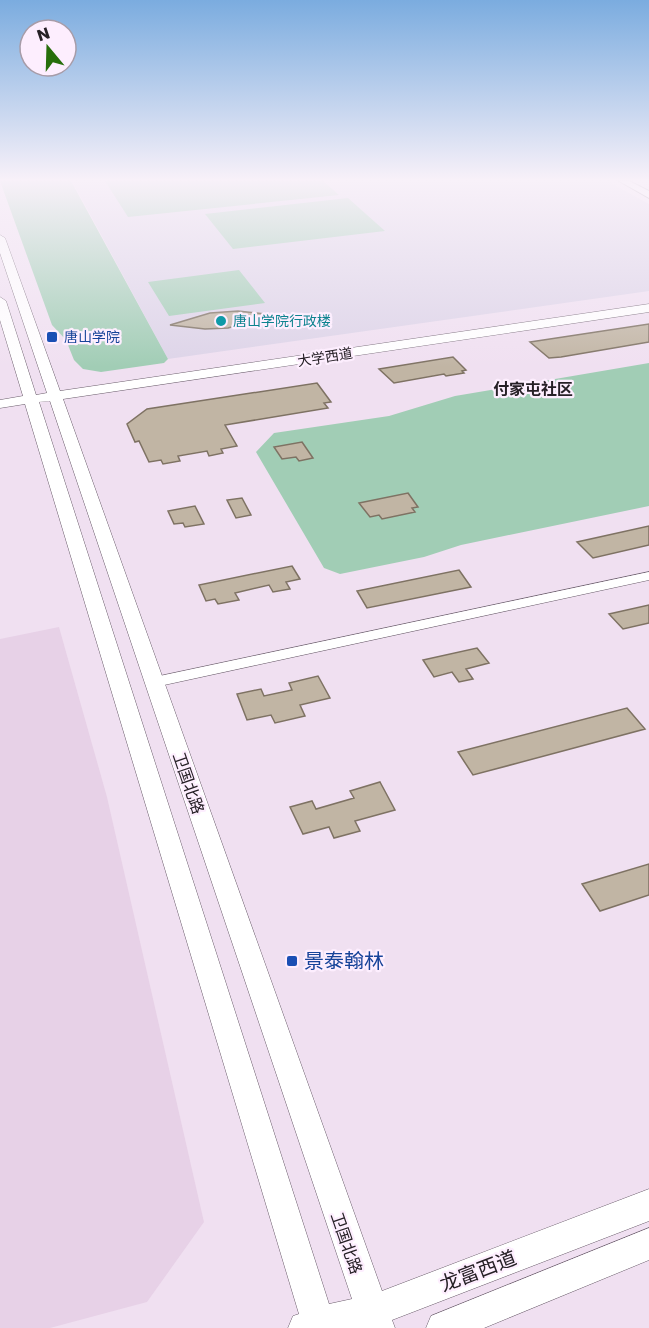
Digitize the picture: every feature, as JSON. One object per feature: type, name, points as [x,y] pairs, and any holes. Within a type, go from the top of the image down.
[{"type":"main road","name":"卫国北路","points":[[2,243],[375,1320]]},
{"type":"main road","points":[[0,301],[314,1326]]},
{"type":"main road","name":"大学西道","points":[[54,393],[649,302]]},
{"type":"main road","name":"大学西道","points":[[0,396],[54,393],[649,308]]},
{"type":"main road","name":"大学西道","points":[[0,404],[30,396]]},
{"type":"main road","name":"龙富西道","points":[[314,1326],[375,1320],[649,1205]]},
{"type":"main road","points":[[443,1328],[649,1244]]},
{"type":"street","points":[[154,682],[649,576]]},
{"type":"shaded area","points":[[105,243],[649,243],[649,291],[168,359]]},
{"type":"shaded area","points":[[59,627],[107,797],[204,1222],[147,1302],[50,1328],[0,1328],[0,639]]},
{"type":"green space","points":[[22,243],[105,243],[168,359],[164,363],[101,372],[83,369],[74,360],[66,340],[52,325]]},
{"type":"green space","points":[[228,243],[284,243],[233,249]]},
{"type":"green space","points":[[239,270],[265,303],[169,316],[148,282]]},
{"type":"green space","points":[[649,363],[649,506],[461,545],[424,557],[340,574],[324,568],[256,452],[274,433],[389,416],[455,396]]},
{"type":"building","name":"唐山学院行政楼","points":[[238,311],[275,315],[228,328],[205,329],[170,325],[210,313]]},
{"type":"building","points":[[649,324],[649,342],[561,357],[549,358],[530,342]]},
{"type":"building","points":[[453,357],[466,370],[462,371],[464,373],[446,376],[444,374],[394,383],[379,369]]},
{"type":"building","points":[[317,383],[331,402],[324,403],[328,408],[225,425],[237,446],[221,449],[223,453],[209,456],[207,451],[178,456],[180,461],[163,464],[161,460],[149,462],[139,441],[135,442],[127,424],[147,409]]},
{"type":"building","points":[[302,442],[313,458],[299,461],[296,457],[282,459],[274,447]]},
{"type":"building","points":[[408,493],[418,507],[412,508],[415,512],[382,519],[379,515],[370,517],[359,503]]},
{"type":"building","points":[[242,498],[251,515],[236,518],[227,500]]},
{"type":"building","points":[[195,506],[204,524],[185,527],[183,523],[174,524],[168,511]]},
{"type":"building","points":[[649,526],[649,545],[593,558],[577,542]]},
{"type":"building","points":[[292,566],[300,579],[286,582],[290,589],[273,592],[269,585],[235,593],[239,600],[218,604],[215,599],[206,601],[199,585]]},
{"type":"building","points":[[459,570],[471,587],[367,608],[357,591]]},
{"type":"building","points":[[649,605],[649,623],[623,629],[609,614]]},
{"type":"building","points":[[477,648],[489,663],[466,669],[473,679],[459,682],[452,672],[434,677],[423,660]]},
{"type":"building","points":[[318,676],[330,698],[300,705],[305,716],[275,723],[271,715],[247,720],[237,694],[261,689],[264,696],[292,690],[289,683]]},
{"type":"building","points":[[627,708],[645,729],[473,775],[458,752]]},
{"type":"building","points":[[380,782],[395,810],[355,821],[360,831],[334,838],[329,827],[303,834],[290,807],[312,801],[316,809],[354,798],[350,791]]},
{"type":"building","points":[[649,864],[649,895],[600,911],[582,884]]},
{"type":"place","name":"唐山学院行政楼","points":[[221,321]]},
{"type":"place","name":"唐山学院","points":[[52,337]]},
{"type":"place","name":"景泰翰林","points":[[292,961]]},
{"type":"district","name":"付家屯社区","points":[[533,389]]}]
